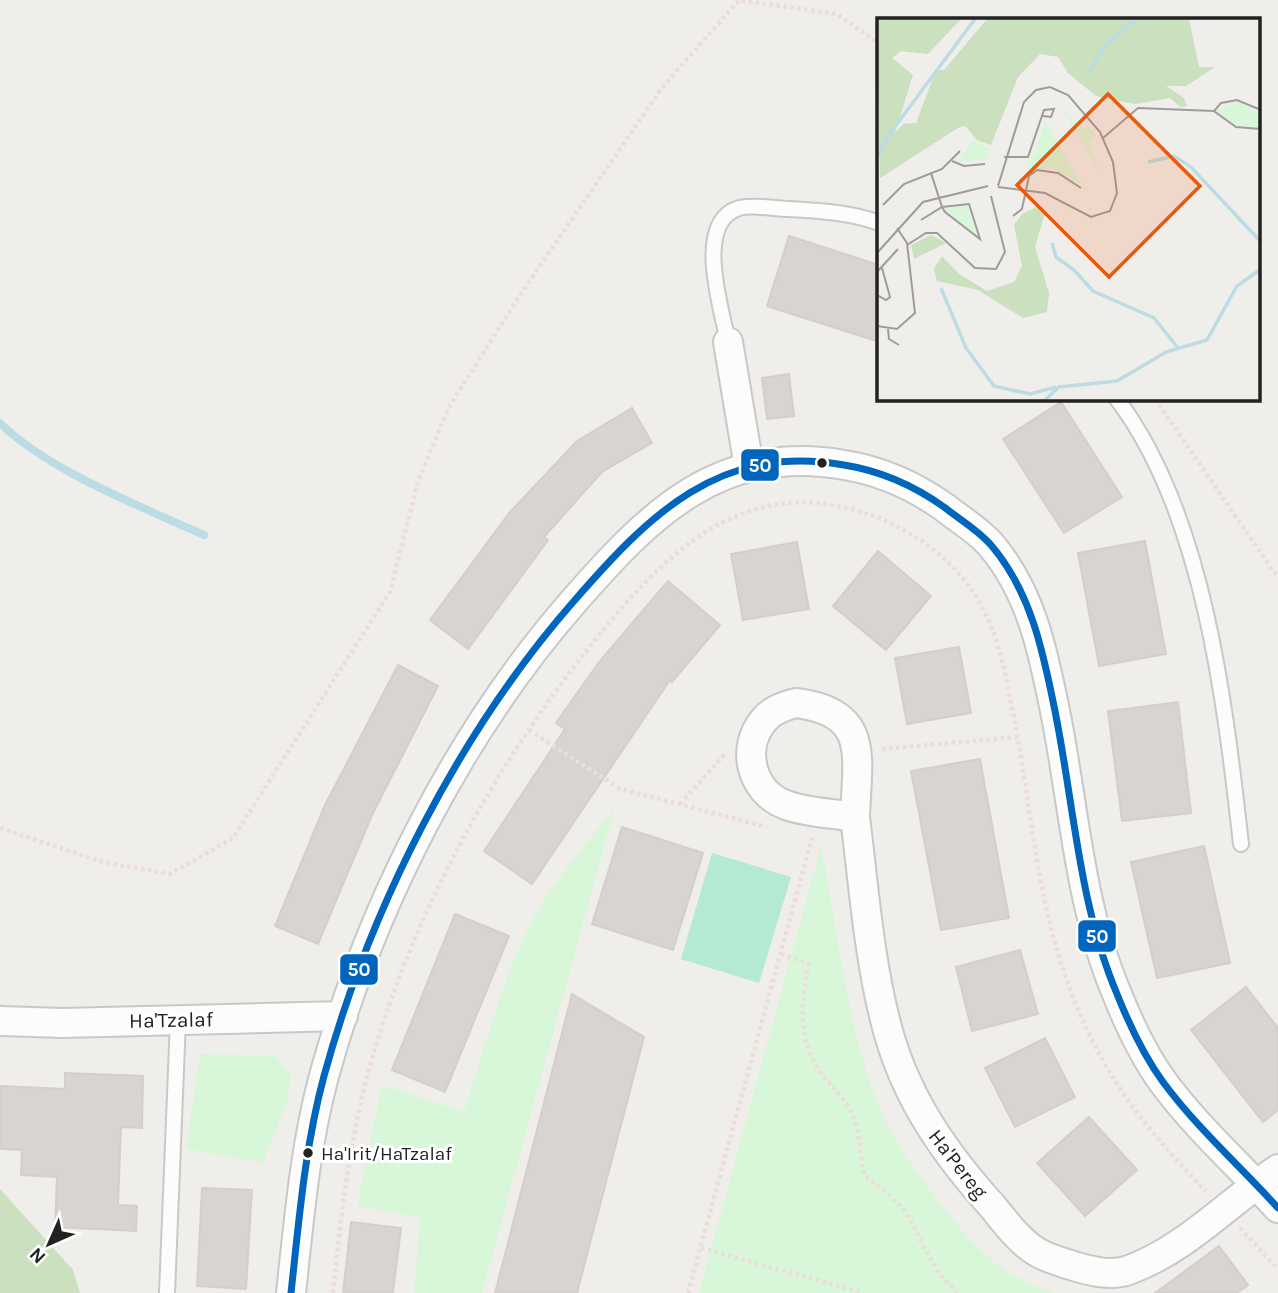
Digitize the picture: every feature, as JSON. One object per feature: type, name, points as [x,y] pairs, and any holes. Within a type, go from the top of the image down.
[{"type":"street","points":[[728,342],[749,467]]},
{"type":"street","points":[[291,1293],[310,1140],[324,1077],[343,1017],[385,907],[419,838],[480,727],[560,617],[637,531],[673,502],[705,482],[749,467],[813,460],[898,479],[928,495],[989,543],[1025,598],[1037,632],[1059,729],[1088,901],[1102,955],[1117,995],[1161,1079],[1199,1126],[1267,1177],[1278,1208]]},
{"type":"street","name":"Ha'Pereg","points":[[764,719],[779,708],[796,703],[823,706],[839,715],[850,730],[857,751],[855,817],[878,987],[888,1032],[908,1084],[932,1133],[1014,1232],[1037,1252],[1061,1262],[1092,1272],[1113,1273],[1129,1270],[1226,1213],[1267,1177]]},
{"type":"street","points":[[764,719],[755,735],[750,753],[757,781],[769,796],[785,805],[855,817]]},
{"type":"street","name":"Ha'Tzalaf","points":[[0,1021],[36,1023],[343,1017]]},
{"type":"lane","points":[[728,342],[712,246],[720,222],[738,208],[826,211],[877,223]]},
{"type":"lane","points":[[1118,401],[1139,429],[1170,496],[1197,581],[1215,661],[1241,844]]},
{"type":"lane","points":[[167,1293],[178,1020]]},
{"type":"path","points":[[0,828],[103,862],[170,874],[233,838],[390,592],[418,481],[449,407],[518,298],[661,89],[739,1],[837,15],[877,43]]},
{"type":"path","points":[[1156,401],[1278,578]]},
{"type":"path","points":[[333,1293],[351,1148],[364,1088],[386,1018],[423,924],[450,868],[486,800],[528,730],[600,635],[666,561],[697,535],[753,509],[811,501],[882,517],[905,530],[958,572],[987,616],[997,644],[1018,737],[1047,909],[1062,968],[1079,1011],[1126,1103],[1169,1154],[1278,1269]]},
{"type":"path","points":[[680,804],[734,744],[764,719]]},
{"type":"path","points":[[528,730],[620,789],[772,829]]},
{"type":"path","points":[[857,751],[1018,737]]},
{"type":"path","points":[[688,1293],[820,811]]},
{"type":"path","points":[[799,836],[812,839]]},
{"type":"path","points":[[781,954],[808,963],[801,1027],[806,1049],[845,1101],[853,1117],[860,1138],[864,1175],[893,1198],[907,1214],[937,1271],[957,1293]]},
{"type":"path","points":[[701,1248],[864,1293]]},
{"type":"green space","points":[[614,810],[482,1293],[414,1293],[420,1217],[357,1206],[382,1085],[464,1112],[500,998],[526,933],[555,884]]},
{"type":"green space","points":[[821,846],[851,1014],[869,1079],[886,1122],[925,1184],[979,1248],[1020,1279],[1054,1293],[699,1293]]},
{"type":"green space","points":[[712,853],[791,877],[759,983],[681,959]]},
{"type":"green space","points":[[200,1054],[275,1056],[291,1075],[288,1099],[263,1163],[186,1149]]},
{"type":"green space","points":[[0,1189],[73,1270],[80,1293],[0,1293]]},
{"type":"building","points":[[789,236],[877,264],[877,341],[767,306]]},
{"type":"building","points":[[789,374],[794,416],[767,419],[762,378]]},
{"type":"building","points":[[1061,402],[1122,497],[1064,533],[1003,439]]},
{"type":"building","points":[[632,408],[652,443],[602,472],[544,537],[548,540],[468,649],[430,620],[510,512],[577,441]]},
{"type":"building","points":[[1145,541],[1166,654],[1099,666],[1078,553]]},
{"type":"building","points":[[797,542],[809,609],[743,620],[731,554]]},
{"type":"building","points":[[878,551],[931,596],[886,650],[833,606]]},
{"type":"building","points":[[668,581],[720,625],[672,682],[670,680],[532,884],[484,851],[565,729],[556,723],[599,662]]},
{"type":"building","points":[[959,647],[971,713],[907,724],[895,658]]},
{"type":"building","points":[[398,665],[438,686],[372,815],[318,944],[275,926],[325,805]]},
{"type":"building","points":[[1178,702],[1191,813],[1122,821],[1108,711]]},
{"type":"building","points":[[980,759],[1009,918],[941,930],[911,771]]},
{"type":"building","points":[[622,827],[703,853],[673,950],[592,924]]},
{"type":"building","points":[[1204,846],[1230,963],[1157,978],[1131,862]]},
{"type":"building","points":[[455,914],[509,936],[445,1092],[392,1070]]},
{"type":"building","points":[[1020,950],[1038,1014],[972,1031],[956,967]]},
{"type":"building","points":[[1246,987],[1278,1028],[1278,1110],[1263,1122],[1191,1030]]},
{"type":"building","points":[[572,994],[644,1037],[577,1293],[495,1293]]},
{"type":"building","points":[[1045,1038],[1075,1097],[1015,1127],[985,1068]]},
{"type":"building","points":[[65,1073],[143,1076],[142,1128],[121,1127],[118,1205],[137,1206],[136,1231],[55,1227],[57,1177],[21,1175],[22,1150],[0,1149],[0,1086],[65,1089]]},
{"type":"building","points":[[1089,1117],[1137,1170],[1085,1216],[1037,1163]]},
{"type":"building","points":[[202,1188],[252,1190],[246,1289],[197,1286]]},
{"type":"building","points":[[351,1222],[401,1228],[393,1293],[343,1293]]},
{"type":"building","points":[[1219,1246],[1248,1285],[1237,1293],[1155,1293]]},
{"type":"waterway","points":[[0,423],[20,440],[69,472],[204,535]]},
{"type":"transit line","name":"50","points":[[291,1293],[303,1183],[317,1102],[343,1013],[393,886],[456,765],[532,652],[602,570],[659,514],[690,492],[723,476],[760,465],[800,461],[858,468],[909,486],[932,499],[974,530],[991,545],[1005,563],[1026,602],[1046,666],[1086,890],[1104,960],[1122,1005],[1143,1051],[1176,1099],[1278,1208]]},
{"type":"place","name":"Ha'Irit/HaTzalaf","points":[[308,1153]]}]
